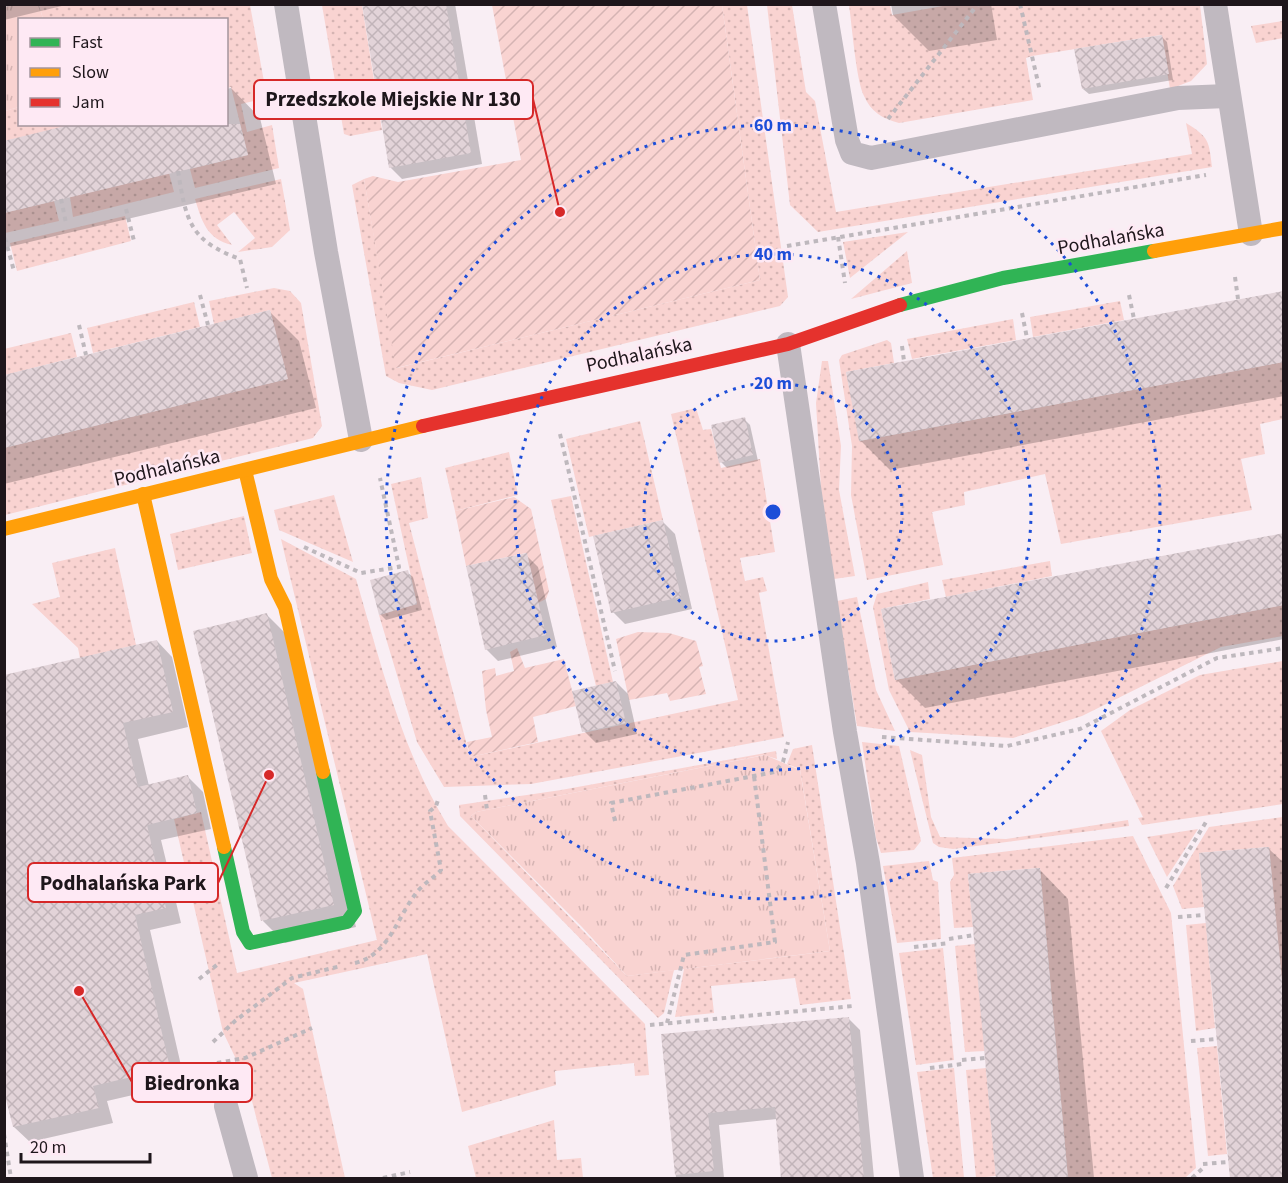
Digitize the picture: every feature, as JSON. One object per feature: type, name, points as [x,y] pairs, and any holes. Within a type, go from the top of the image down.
[{"type":"street","name":"Podhalańska","points":[[4,529],[361,440],[639,374],[788,344],[898,305],[1003,278],[1284,228]]},
{"type":"street","points":[[143,494],[243,932],[248,942],[263,942],[348,922],[355,911],[285,607],[270,579],[245,470]]},
{"type":"lane","points":[[286,4],[326,252],[361,440]]},
{"type":"lane","points":[[824,4],[847,140],[852,153],[859,157],[871,158],[1178,98],[1227,96]]},
{"type":"lane","points":[[1215,4],[1227,96],[1251,234]]},
{"type":"lane","points":[[788,344],[845,732],[868,863],[912,1179]]},
{"type":"lane","points":[[226,1106],[246,1179]]},
{"type":"path","points":[[892,126],[884,124],[978,4]]},
{"type":"path","points":[[1020,4],[1041,94]]},
{"type":"path","points":[[787,246],[1240,169]]},
{"type":"path","points":[[178,171],[182,196],[195,234],[222,252],[240,259],[247,288]]},
{"type":"path","points":[[61,199],[66,223]]},
{"type":"path","points":[[126,209],[134,241]]},
{"type":"path","points":[[838,237],[846,290]]},
{"type":"path","points":[[5,238],[14,271]]},
{"type":"path","points":[[1235,276],[1238,299]]},
{"type":"path","points":[[1129,294],[1134,319]]},
{"type":"path","points":[[201,295],[207,325]]},
{"type":"path","points":[[1022,312],[1027,338]]},
{"type":"path","points":[[79,325],[86,355]]},
{"type":"path","points":[[560,434],[615,671]]},
{"type":"path","points":[[297,543],[361,573],[399,567],[380,478]]},
{"type":"path","points":[[845,732],[901,740],[1007,746],[1080,729],[1217,658],[1284,648]]},
{"type":"path","points":[[615,821],[612,803],[775,772],[783,762],[788,742]]},
{"type":"path","points":[[668,1023],[684,956],[776,942],[754,776]]},
{"type":"path","points":[[484,795],[487,810]]},
{"type":"path","points":[[1166,888],[1206,822]]},
{"type":"path","points":[[1178,917],[1204,915]]},
{"type":"path","points":[[949,939],[974,935]]},
{"type":"path","points":[[650,1025],[887,1002]]},
{"type":"path","points":[[217,1063],[245,1058],[312,1028]]},
{"type":"path","points":[[1191,1041],[1217,1039]]},
{"type":"path","points":[[962,1060],[985,1058]]},
{"type":"path","points":[[4,1134],[10,1179]]},
{"type":"path","points":[[1192,1179],[1203,1166],[1228,1162]]},
{"type":"path","points":[[384,1179],[410,1172]]},
{"type":"green space","points":[[954,4],[1200,5],[1207,64],[1191,81],[1170,89],[1161,35],[1026,58],[1033,100],[899,123],[878,114],[867,102],[861,88],[849,5],[890,5],[892,15]]},
{"type":"green space","points":[[39,5],[250,5],[267,98],[241,104],[247,132],[272,125],[279,168],[195,188],[190,169],[248,155],[231,87],[228,88],[228,18],[43,18]]},
{"type":"green space","points":[[39,5],[43,18],[18,18],[18,107],[5,111],[5,7]]},
{"type":"green space","points":[[322,5],[362,5],[382,130],[350,136],[344,134]]},
{"type":"green space","points":[[492,5],[722,5],[760,280],[396,368],[364,179],[373,176],[398,182],[521,160]]},
{"type":"green space","points":[[722,5],[747,5],[788,297],[780,306],[432,390],[399,383],[386,376],[352,185],[364,179],[397,368],[760,280]]},
{"type":"green space","points":[[767,5],[792,5],[806,92],[815,101],[836,212],[1192,154],[1186,123],[1204,136],[1210,151],[1212,167],[818,232],[790,205]]},
{"type":"green space","points":[[1283,21],[1283,38],[1256,43],[1251,26]]},
{"type":"green space","points":[[18,107],[18,126],[69,126],[5,141],[5,111]]},
{"type":"green space","points":[[169,173],[174,192],[73,217],[70,197]]},
{"type":"green space","points":[[281,179],[290,230],[272,247],[238,252],[255,238],[234,212],[217,225],[232,245],[211,234],[200,215],[195,199]]},
{"type":"green space","points":[[54,201],[59,221],[5,233],[4,213]]},
{"type":"green space","points":[[125,216],[131,241],[17,271],[10,243]]},
{"type":"green space","points":[[908,232],[850,278],[843,242]]},
{"type":"green space","points":[[907,251],[912,283],[851,299]]},
{"type":"green space","points":[[274,288],[290,291],[301,303],[322,426],[313,438],[5,515],[4,448],[287,379],[270,310],[214,324],[209,301]]},
{"type":"green space","points":[[1120,301],[1124,320],[1033,337],[1030,317]]},
{"type":"green space","points":[[194,302],[200,327],[93,353],[87,328]]},
{"type":"green space","points":[[1013,319],[1016,340],[912,359],[907,339]]},
{"type":"green space","points":[[71,333],[77,357],[5,375],[4,349]]},
{"type":"green space","points":[[887,340],[891,343],[894,363],[846,372],[860,441],[1283,362],[1283,419],[1260,424],[1265,454],[1241,459],[1252,510],[1061,544],[1045,474],[964,492],[965,505],[932,512],[943,565],[867,580],[851,495],[852,446],[839,360],[842,355]]},
{"type":"green space","points":[[822,361],[828,361],[841,446],[839,490],[855,576],[834,579],[821,489],[816,403]]},
{"type":"green space","points":[[696,408],[703,430],[711,429],[721,468],[760,459],[775,552],[740,558],[745,581],[763,577],[767,591],[759,593],[784,737],[531,784],[444,787],[417,742],[379,615],[417,604],[391,484],[421,477],[428,518],[409,523],[470,757],[738,700],[671,414]]},
{"type":"green space","points":[[640,421],[663,520],[589,537],[566,439]]},
{"type":"green space","points":[[509,452],[518,495],[455,511],[445,468]]},
{"type":"green space","points":[[334,495],[353,562],[279,530],[274,510]]},
{"type":"green space","points":[[571,496],[613,682],[596,686],[551,500]]},
{"type":"green space","points":[[514,497],[531,509],[549,591],[546,599],[538,603],[526,553],[466,566],[455,511]]},
{"type":"green space","points":[[244,516],[252,553],[178,570],[170,534]]},
{"type":"green space","points":[[281,539],[356,579],[405,736],[417,767],[448,826],[645,1024],[649,1075],[635,1076],[634,1063],[555,1071],[556,1085],[462,1112],[427,954],[294,983],[303,989],[345,1178],[272,1178],[247,1082],[223,1032],[174,819],[201,812],[237,973],[377,940]]},
{"type":"green space","points":[[115,548],[136,645],[80,658],[78,648],[32,604],[60,597],[52,563]]},
{"type":"green space","points":[[1050,561],[1052,576],[946,597],[942,580]]},
{"type":"green space","points":[[928,582],[930,599],[881,609],[895,680],[1283,605],[1283,636],[1221,647],[1082,716],[1013,738],[910,732],[889,690],[873,607],[877,594]]},
{"type":"green space","points":[[857,597],[876,690],[895,731],[857,726],[837,601]]},
{"type":"green space","points":[[638,632],[669,633],[696,641],[703,666],[699,667],[706,694],[670,701],[667,693],[629,700],[616,639]]},
{"type":"green space","points":[[517,648],[525,668],[564,659],[576,706],[533,717],[538,742],[470,757],[467,742],[492,737],[486,710],[482,671],[495,668],[496,676],[514,671],[510,652]]},
{"type":"green space","points":[[1283,661],[1283,804],[1142,825],[1138,818],[1143,817],[1101,731],[1130,710],[1200,675]]},
{"type":"green space","points":[[862,742],[899,746],[921,841],[914,850],[881,853],[876,838]]},
{"type":"green space","points":[[812,745],[851,999],[800,1005],[795,978],[711,986],[714,1013],[675,1017],[684,969],[830,951],[800,769],[787,764],[793,749]]},
{"type":"green space","points":[[910,750],[922,755],[931,817],[940,837],[1006,839],[1128,820],[1129,826],[953,849],[939,847],[933,843]]},
{"type":"green space","points":[[776,751],[777,759],[764,755],[476,812],[471,816],[627,976],[674,970],[664,1013],[658,1018],[460,816],[459,805],[561,790]]},
{"type":"green space","points":[[765,755],[800,770],[830,951],[627,976],[582,927],[471,816],[476,812]]},
{"type":"green space","points":[[1283,817],[1283,1000],[1269,847],[1199,853],[1204,907],[1182,909],[1173,886],[1209,827]]},
{"type":"green space","points":[[1198,829],[1167,877],[1147,837]]},
{"type":"green space","points":[[1133,836],[1171,913],[1196,1168],[1185,1178],[1068,1178],[1040,868],[968,874],[973,927],[954,928],[950,882],[954,875],[952,858]]},
{"type":"green space","points":[[929,861],[933,880],[938,882],[941,939],[897,943],[883,866]]},
{"type":"green space","points":[[1206,923],[1215,1028],[1196,1031],[1186,925]]},
{"type":"green space","points":[[975,944],[985,1051],[965,1052],[955,946]]},
{"type":"green space","points":[[943,948],[954,1060],[916,1065],[899,953]]},
{"type":"green space","points":[[1217,1046],[1227,1154],[1208,1156],[1197,1048]]},
{"type":"green space","points":[[954,1068],[964,1178],[933,1178],[917,1072]]},
{"type":"green space","points":[[986,1068],[996,1176],[976,1178],[966,1070]]},
{"type":"green space","points":[[554,1120],[557,1160],[581,1158],[583,1178],[476,1178],[468,1146]]},
{"type":"building","points":[[362,4],[446,4],[471,153],[389,168]]},
{"type":"building","points":[[1162,35],[1169,74],[1082,89],[1074,49]]},
{"type":"building","points":[[228,124],[240,124],[248,155],[4,213],[4,141],[65,126],[228,126]]},
{"type":"building","points":[[1284,291],[1284,362],[859,441],[846,372]]},
{"type":"building","points":[[270,310],[288,379],[4,448],[4,375]]},
{"type":"building","points":[[745,417],[753,455],[719,463],[711,425]]},
{"type":"building","points":[[663,520],[681,597],[611,613],[593,536]]},
{"type":"building","points":[[1284,533],[1284,605],[895,680],[881,609]]},
{"type":"building","points":[[527,553],[546,635],[485,650],[466,566]]},
{"type":"building","points":[[408,570],[417,604],[379,615],[370,580]]},
{"type":"building","points":[[267,613],[334,905],[261,921],[193,631]]},
{"type":"building","points":[[157,640],[173,712],[123,723],[138,787],[188,775],[197,813],[147,825],[166,908],[135,915],[170,1068],[93,1086],[99,1108],[13,1127],[4,1092],[4,675]]},
{"type":"building","points":[[616,681],[626,723],[582,732],[572,691]]},
{"type":"building","points":[[1269,847],[1284,1000],[1284,1179],[1230,1179],[1199,853]]},
{"type":"building","points":[[1040,868],[1068,1179],[996,1179],[968,874]]},
{"type":"building","points":[[849,1017],[864,1179],[781,1179],[775,1107],[708,1113],[714,1171],[675,1175],[661,1034]]},
{"type":"traffic: fast","points":[[900,305],[1003,278],[1154,251]]},
{"type":"traffic: fast","points":[[224,847],[243,932],[250,943],[347,922],[355,911],[323,772]]},
{"type":"traffic: slow","points":[[1154,251],[1284,228]]},
{"type":"traffic: slow","points":[[4,529],[423,426]]},
{"type":"traffic: slow","points":[[245,470],[271,579],[285,607],[323,772]]},
{"type":"traffic: slow","points":[[143,494],[224,847]]},
{"type":"traffic: jam","points":[[423,426],[788,344],[900,305]]},
{"type":"place","name":"Przedszkole Miejskie Nr 130","points":[[560,212]]},
{"type":"place","name":"Podhalańska Park","points":[[269,775]]},
{"type":"place","name":"Biedronka","points":[[79,991]]}]
